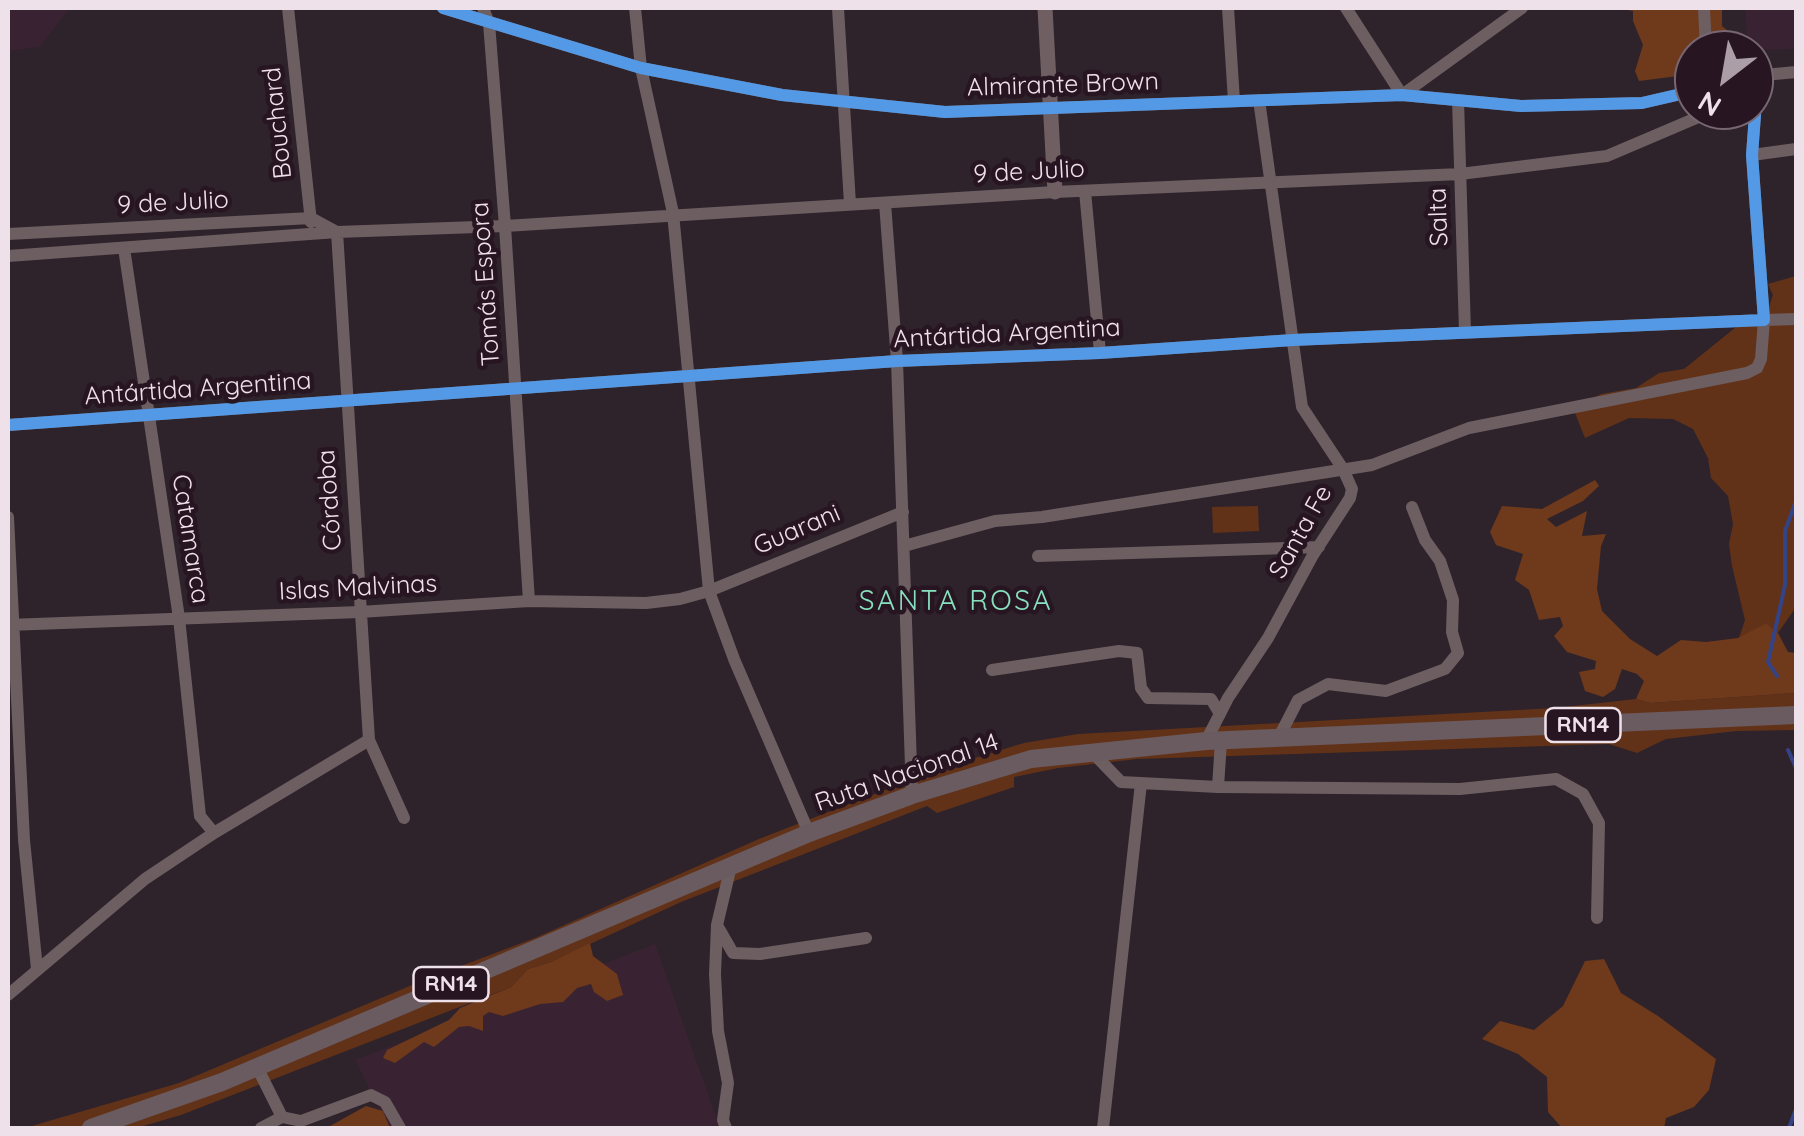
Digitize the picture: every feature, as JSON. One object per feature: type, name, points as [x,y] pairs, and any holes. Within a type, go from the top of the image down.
[{"type":"highway","name":"Ruta Nacional 14","points":[[91,1128],[257,1067],[808,833],[912,795],[1031,759],[1213,741],[1796,715]]},
{"type":"main road","points":[[1046,8],[1055,192]]},
{"type":"street","name":"Bouchard","points":[[288,8],[312,235]]},
{"type":"street","name":"Almirante Brown","points":[[443,8],[641,68],[782,95],[944,112],[1402,96],[1521,106],[1642,103],[1674,95]]},
{"type":"street","name":"Tomás Espora","points":[[483,8],[489,23],[506,226],[529,601]]},
{"type":"street","points":[[636,8],[641,68],[673,213],[709,591],[808,833]]},
{"type":"street","points":[[838,8],[850,204]]},
{"type":"street","points":[[1228,8],[1234,102]]},
{"type":"street","points":[[1346,8],[1402,96],[1522,8]]},
{"type":"street","name":"Santa Fe","points":[[1213,741],[1220,714],[1352,490],[1343,469],[1302,407],[1259,100]]},
{"type":"street","name":"Salta","points":[[1458,100],[1465,332]]},
{"type":"street","name":"9 de Julio","points":[[8,256],[673,213],[1460,174],[1586,161],[1674,127]]},
{"type":"street","points":[[904,546],[995,522],[1042,518],[1372,465],[1469,428],[1747,373],[1757,368],[1761,359],[1764,320],[1753,130]]},
{"type":"street","points":[[1752,156],[1796,149]]},
{"type":"street","points":[[1085,190],[1100,353]]},
{"type":"street","points":[[885,203],[897,361],[912,795]]},
{"type":"street","points":[[311,218],[337,232]]},
{"type":"street","name":"9 de Julio","points":[[8,234],[311,218]]},
{"type":"street","name":"Córdoba","points":[[337,232],[369,740],[404,818]]},
{"type":"street","name":"Catamarca","points":[[124,248],[179,618],[200,816]]},
{"type":"street","name":"Antártida Argentina","points":[[8,424],[897,361],[1796,319]]},
{"type":"street","points":[[1278,739],[1298,700],[1328,684],[1386,690],[1445,668],[1458,654],[1452,632],[1453,600],[1440,561],[1425,540],[1412,508]]},
{"type":"street","name":"Guarani","points":[[709,591],[902,512]]},
{"type":"street","points":[[8,517],[10,625],[37,968]]},
{"type":"street","points":[[1038,556],[1319,546]]},
{"type":"street","name":"Islas Malvinas","points":[[10,625],[360,612],[529,601],[646,603],[709,591]]},
{"type":"street","points":[[992,670],[1120,651],[1137,652],[1141,688],[1148,698],[1211,699],[1220,714]]},
{"type":"street","points":[[8,994],[144,879],[369,740]]},
{"type":"street","points":[[1213,741],[1218,787]]},
{"type":"street","points":[[1092,752],[1121,782],[1460,789],[1556,779],[1582,794],[1599,823],[1597,918]]},
{"type":"street","points":[[1103,1128],[1142,783]]},
{"type":"street","points":[[200,816],[214,833]]},
{"type":"street","points":[[192,848],[200,816]]},
{"type":"street","points":[[8,840],[24,840]]},
{"type":"street","points":[[726,1128],[723,1120],[728,1083],[718,1031],[715,974],[717,925],[731,866]]},
{"type":"street","points":[[717,925],[733,953],[760,954],[866,938]]},
{"type":"street","points":[[257,1067],[282,1117]]},
{"type":"street","points":[[261,1128],[282,1117],[301,1122],[318,1118],[371,1095],[386,1102],[400,1128]]},
{"type":"shaded area","points":[[8,8],[70,8],[39,47],[8,51]]},
{"type":"shaded area","points":[[1616,8],[1722,8],[1722,26],[1727,30],[1674,30],[1674,77],[1639,81],[1635,71],[1643,45],[1633,11]]},
{"type":"shaded area","points":[[1745,8],[1796,8],[1796,49],[1774,49],[1774,30],[1747,30]]},
{"type":"shaded area","points":[[1796,276],[1796,607],[1778,633],[1766,623],[1739,638],[1745,620],[1732,566],[1729,544],[1733,524],[1728,496],[1711,478],[1708,458],[1693,429],[1673,419],[1629,418],[1585,438],[1573,408],[1601,394],[1636,388],[1659,373],[1684,369],[1741,323],[1764,320],[1773,295],[1768,284]]},
{"type":"shaded area","points":[[1595,480],[1599,486],[1583,501],[1547,519],[1556,527],[1587,511],[1582,536],[1606,534],[1597,589],[1602,611],[1630,639],[1657,656],[1681,640],[1738,638],[1766,623],[1778,633],[1788,652],[1796,653],[1796,693],[1650,703],[1636,699],[1644,681],[1622,669],[1615,689],[1603,697],[1585,691],[1579,672],[1595,669],[1596,661],[1567,652],[1554,636],[1563,626],[1560,617],[1539,620],[1529,590],[1515,580],[1523,554],[1496,545],[1490,532],[1502,506],[1542,509]]},
{"type":"shaded area","points":[[1258,506],[1259,531],[1213,533],[1212,507]]},
{"type":"shaded area","points":[[1796,693],[1796,730],[1736,731],[1666,739],[1637,753],[1609,744],[1137,759],[1014,777],[1014,787],[937,813],[927,806],[681,902],[528,969],[511,987],[181,1115],[136,1128],[25,1128],[179,1083],[535,938],[759,839],[939,769],[1024,743],[1078,734],[1555,708],[1636,699],[1650,703]]},
{"type":"shaded area","points":[[590,943],[593,956],[617,974],[623,995],[607,1001],[594,992],[591,984],[577,988],[563,1002],[540,1004],[503,1016],[489,1012],[483,1016],[483,1031],[459,1027],[434,1047],[424,1042],[395,1063],[383,1058],[387,1050],[449,1020],[460,1008],[511,987],[528,969]]},
{"type":"shaded area","points":[[655,944],[720,1128],[389,1128],[355,1060]]},
{"type":"shaded area","points":[[1604,959],[1621,993],[1716,1059],[1709,1090],[1694,1107],[1666,1118],[1664,1128],[1562,1128],[1548,1112],[1547,1077],[1518,1054],[1482,1039],[1500,1021],[1534,1030],[1563,1006],[1585,961]]},
{"type":"shaded area","points":[[366,1106],[383,1111],[390,1128],[297,1128],[330,1126]]},
{"type":"waterway","points":[[1777,676],[1768,662],[1785,585],[1785,531],[1796,501]]},
{"type":"waterway","points":[[1788,750],[1796,768]]},
{"type":"waterway","points":[[1789,1128],[1796,1109]]},
{"type":"cycle path","points":[[443,8],[641,68],[782,95],[945,112],[1402,95],[1521,106],[1642,103],[1674,96]]},
{"type":"cycle path","points":[[8,425],[897,361],[1764,320],[1752,155],[1754,130]]},
{"type":"district","name":"SANTA ROSA","points":[[956,602]]}]
